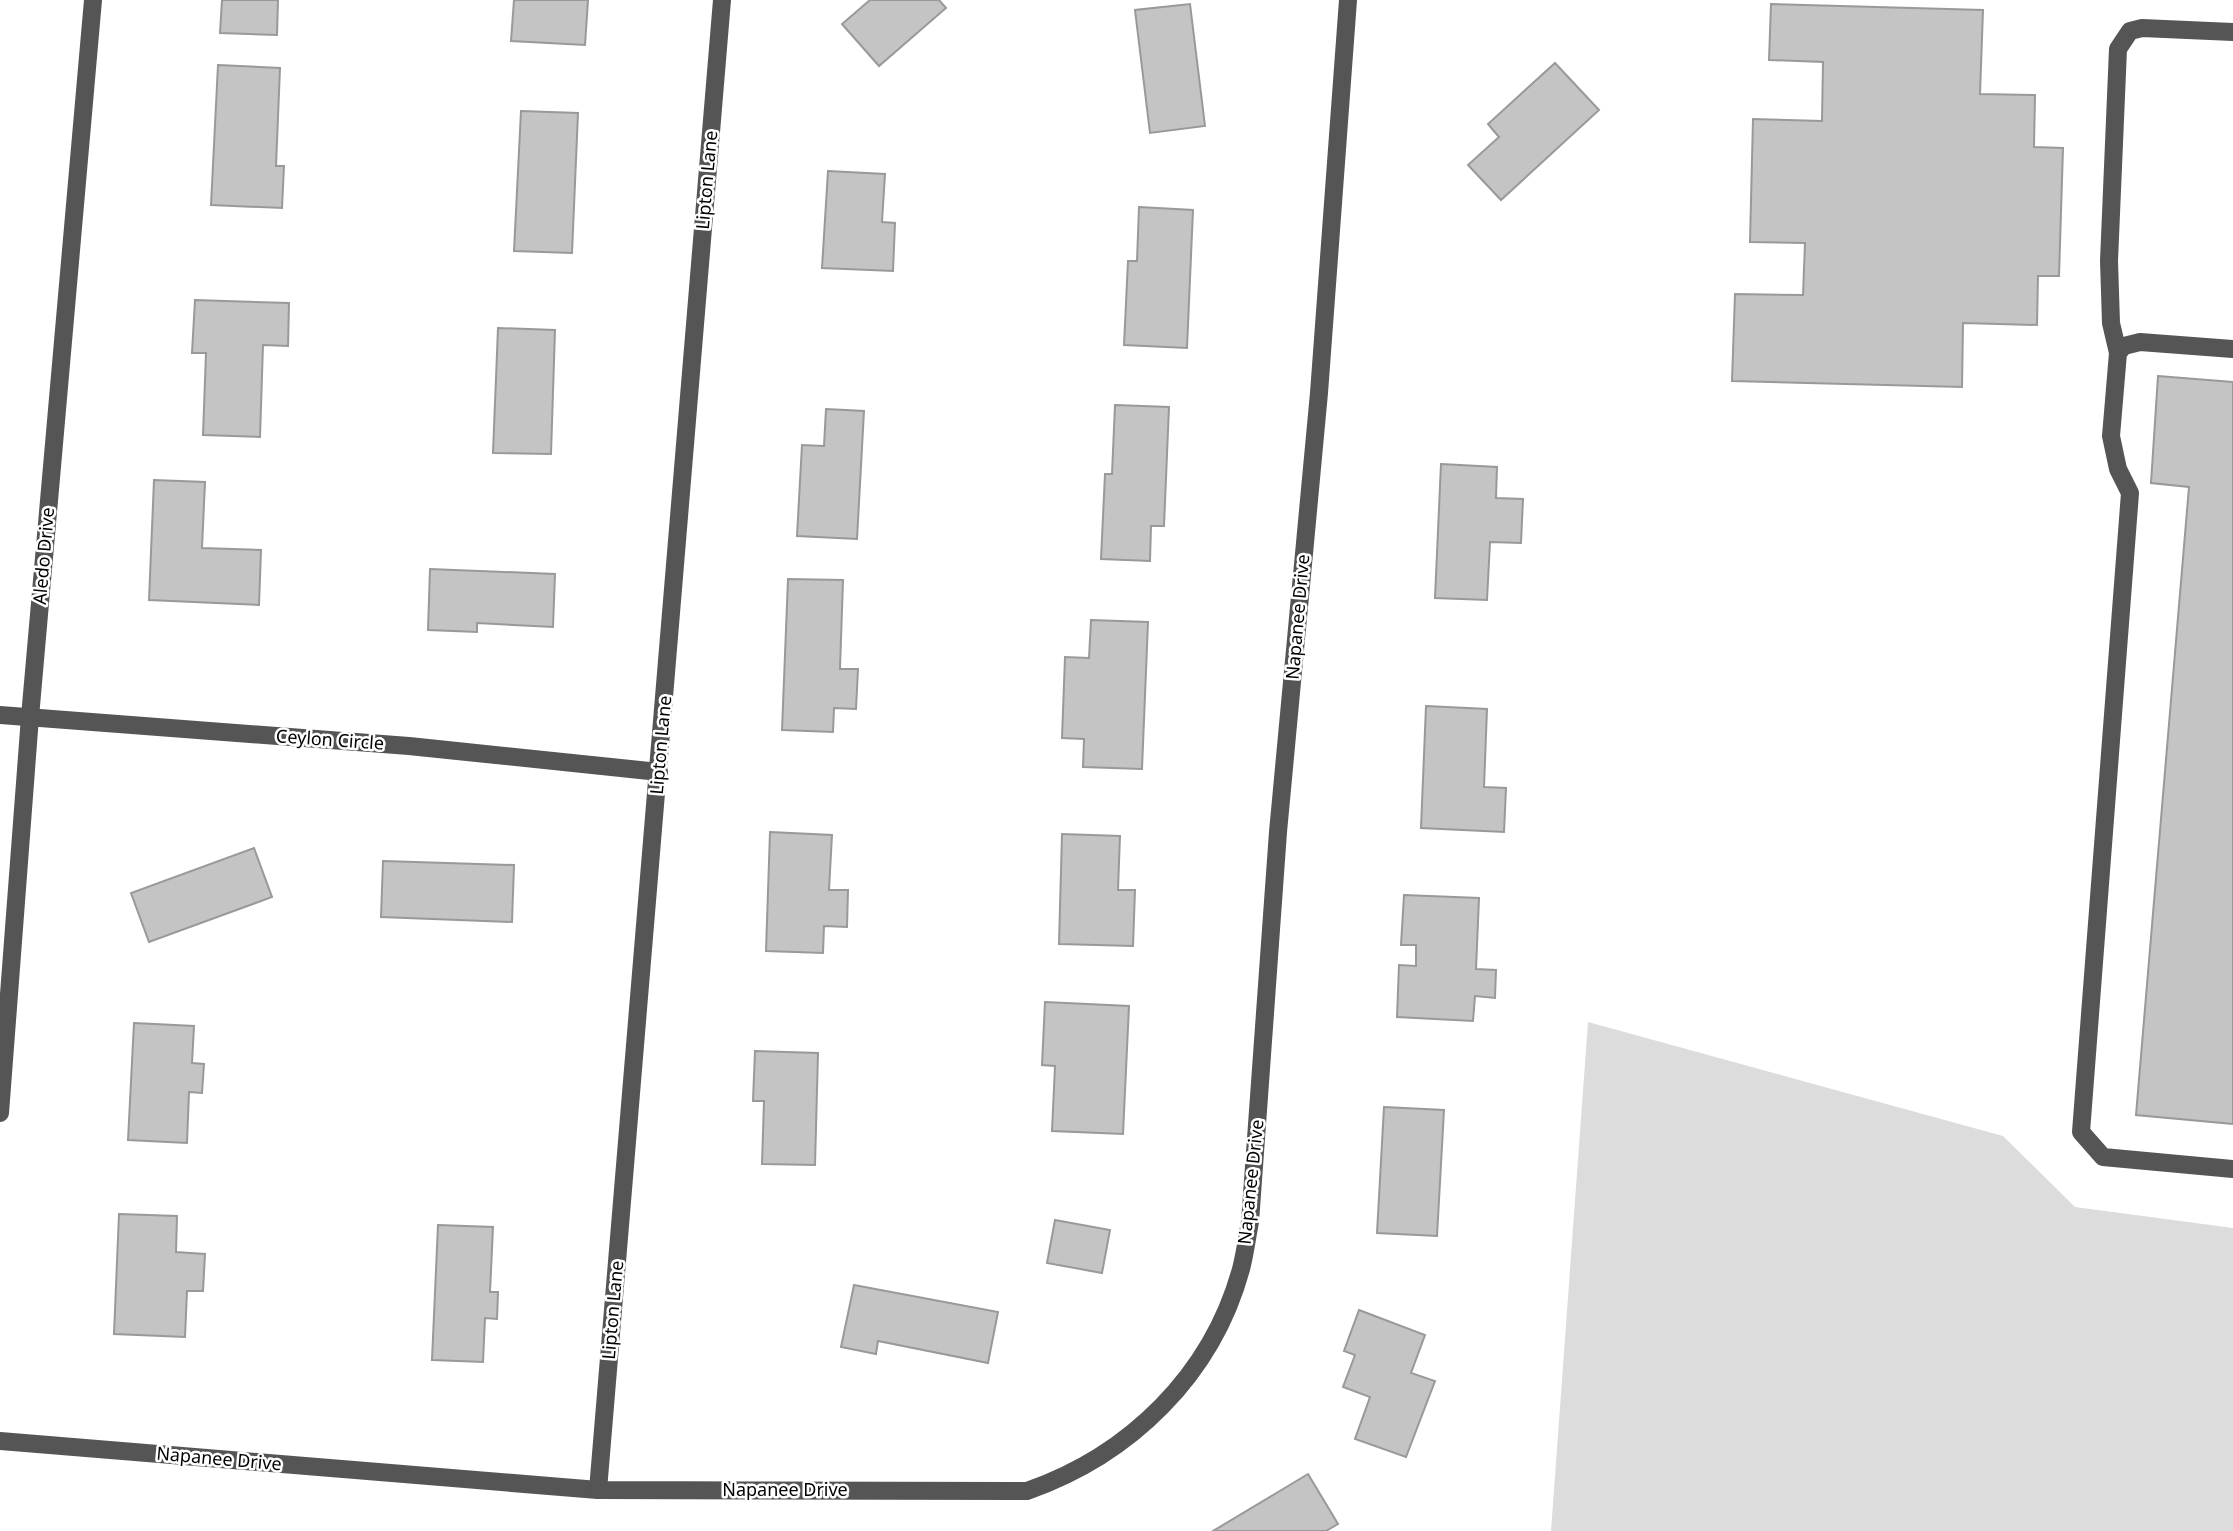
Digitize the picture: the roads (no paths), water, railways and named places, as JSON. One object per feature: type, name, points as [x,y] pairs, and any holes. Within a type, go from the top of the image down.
[{"type":"street","name":"Aledo Drive","points":[[0,1113],[30,718],[93,0]]},
{"type":"street","name":"Lipton Lane","points":[[598,1490],[722,0]]},
{"type":"street","name":"Napanee Drive","points":[[0,1441],[598,1490],[1027,1491],[1050,1483],[1106,1454],[1135,1433],[1185,1380],[1204,1354],[1222,1320],[1241,1269],[1250,1222],[1278,832],[1319,393],[1348,0]]},
{"type":"street","points":[[2233,32],[2142,28],[2130,31],[2118,48],[2109,261],[2111,323],[2118,353],[2111,436],[2118,469],[2130,494],[2081,1132],[2103,1157],[2233,1169]]},
{"type":"street","points":[[2118,353],[2124,346],[2140,342],[2233,349]]},
{"type":"street","name":"Ceylon Circle","points":[[0,715],[409,746],[659,772]]}]
